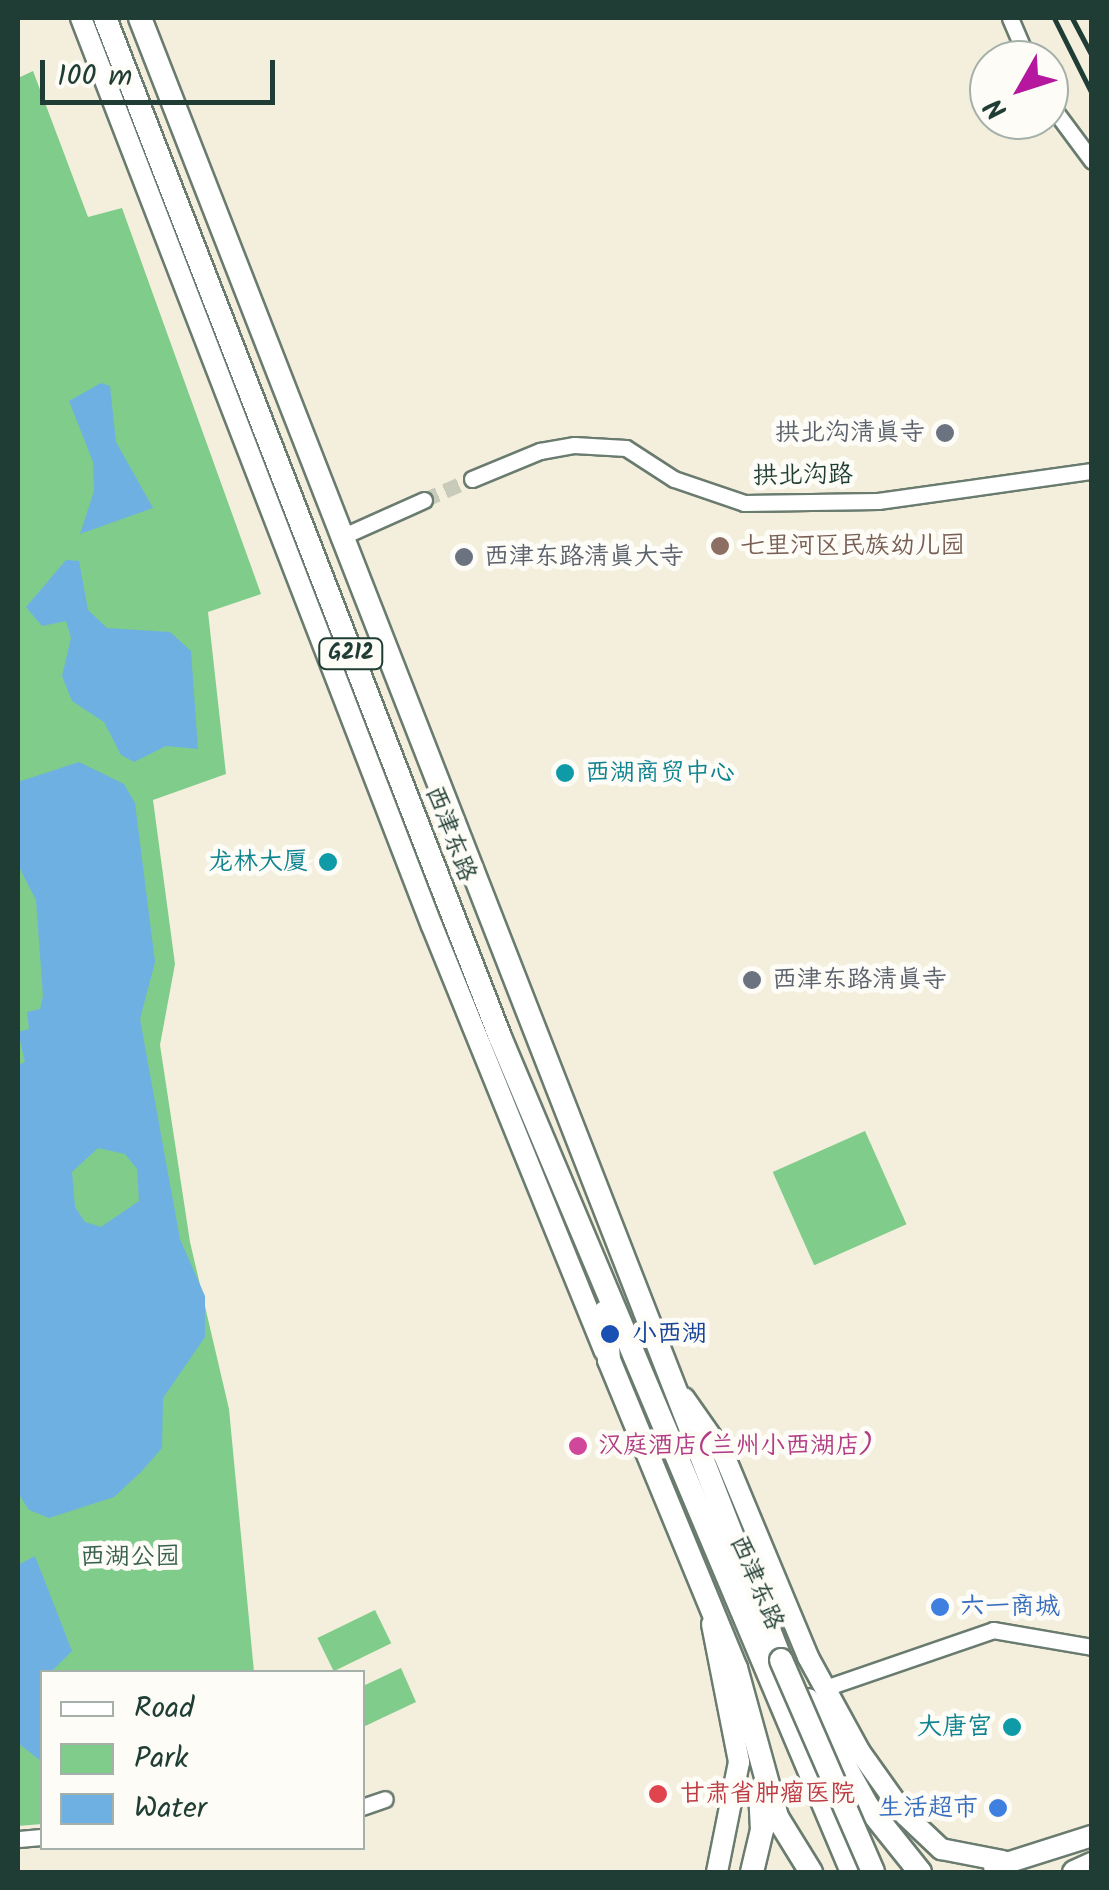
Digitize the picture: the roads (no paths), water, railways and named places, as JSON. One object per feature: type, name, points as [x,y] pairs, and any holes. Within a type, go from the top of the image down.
[{"type":"main road","name":"西津东路","points":[[105,18],[603,1288],[771,1662]]},
{"type":"main road","name":"西津东路","points":[[140,18],[338,538],[729,1527],[771,1662]]},
{"type":"main road","points":[[603,1288],[609,1360],[736,1668],[790,1846],[811,1872]]},
{"type":"main road","points":[[729,1527],[814,1711],[868,1807],[920,1872]]},
{"type":"main road","points":[[771,1662],[852,1872]]},
{"type":"main road","points":[[771,1662],[873,1872]]},
{"type":"main road","points":[[752,1872],[762,1830],[758,1749]]},
{"type":"main road","points":[[1074,1872],[1092,1864]]},
{"type":"street","name":"西津东路","points":[[81,18],[432,926],[609,1360]]},
{"type":"street","points":[[1069,130],[1092,162]]},
{"type":"street","name":"拱北沟路","points":[[472,479],[540,451],[574,445],[626,448],[674,479],[744,503],[878,500],[1092,470]]},
{"type":"street","points":[[338,538],[424,500]]},
{"type":"street","name":"西津东路","points":[[671,1380],[724,1455],[825,1688],[905,1815],[941,1849],[995,1867]]},
{"type":"street","points":[[710,1612],[739,1762],[717,1872]]},
{"type":"street","points":[[825,1688],[992,1630],[1092,1648]]},
{"type":"street","points":[[365,1806],[386,1799]]},
{"type":"street","points":[[995,1867],[1092,1836]]},
{"type":"water","points":[[101,383],[110,386],[116,442],[153,508],[80,534],[94,491],[93,462],[69,401]]},
{"type":"water","points":[[66,560],[79,561],[88,610],[107,628],[170,632],[191,651],[198,749],[166,746],[134,762],[121,755],[104,722],[72,701],[62,676],[71,638],[66,621],[42,626],[26,607]]},
{"type":"water","points":[[79,762],[124,784],[135,803],[155,962],[140,1019],[180,1239],[205,1296],[205,1337],[163,1398],[162,1448],[114,1497],[49,1518],[29,1510],[18,1493],[18,1065],[25,1062],[18,1032],[29,1029],[27,1012],[40,1009],[43,996],[36,900],[18,865],[18,782]],"holes":[[[98,1148],[125,1154],[137,1169],[139,1201],[101,1227],[85,1222],[75,1207],[72,1172]]]},
{"type":"water","points":[[35,1556],[72,1651],[53,1670],[40,1670],[40,1760],[18,1743],[18,1565]]},
{"type":"tunnel","points":[[424,500],[472,479]]},
{"type":"railway","points":[[1054,18],[1092,94]]},
{"type":"railway","points":[[1072,18],[1092,56]]},
{"type":"place","name":"拱北沟清真寺","points":[[945,433]]},
{"type":"place","name":"七里河区民族幼儿园","points":[[720,546]]},
{"type":"place","name":"西津东路清真大寺","points":[[464,557]]},
{"type":"place","name":"西湖商贸中心","points":[[565,773]]},
{"type":"place","name":"龙林大厦","points":[[328,862]]},
{"type":"place","name":"西津东路清真寺","points":[[752,980]]},
{"type":"place","name":"小西湖","points":[[610,1334]]},
{"type":"place","name":"汉庭酒店(兰州小西湖店)","points":[[578,1446]]},
{"type":"place","name":"六一商城","points":[[940,1607]]},
{"type":"place","name":"大唐宫","points":[[1012,1727]]},
{"type":"place","name":"甘肃省肿瘤医院","points":[[658,1794]]},
{"type":"place","name":"生活超市","points":[[998,1808]]},
{"type":"park label","name":"西湖公园","points":[[130,1557]]}]
